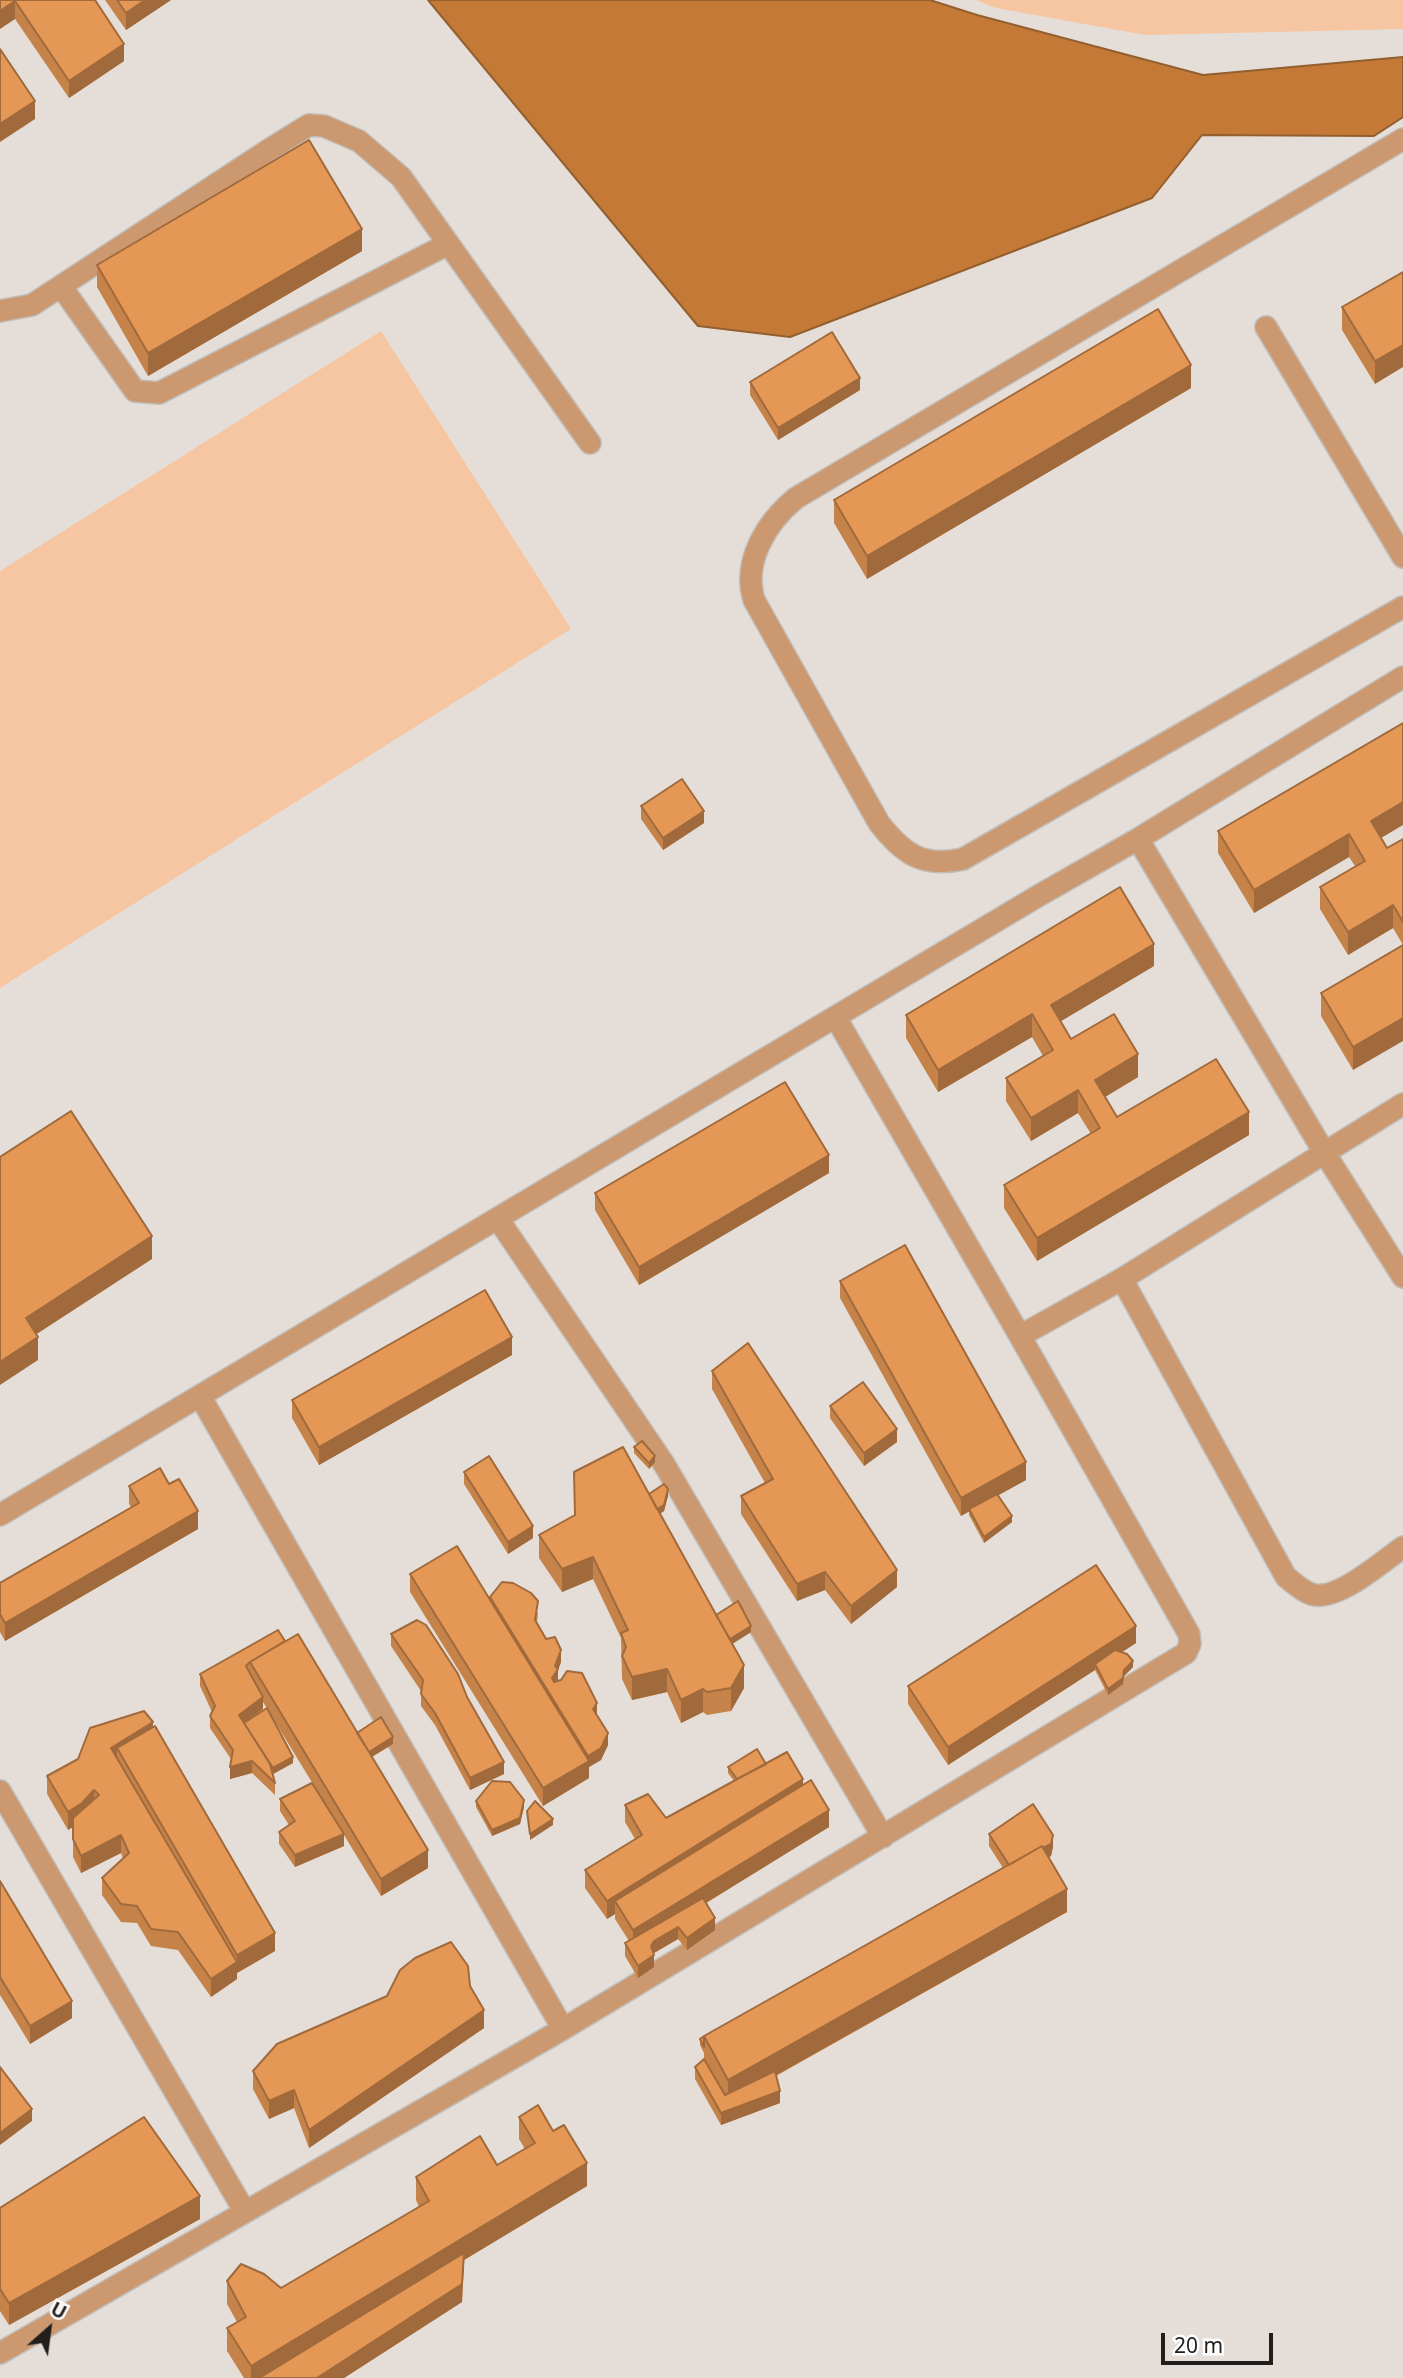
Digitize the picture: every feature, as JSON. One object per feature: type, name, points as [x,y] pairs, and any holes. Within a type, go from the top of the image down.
[{"type":"lane","points":[[0,311],[32,305],[309,125],[324,126],[359,141],[401,177],[590,443]]},
{"type":"lane","points":[[1403,139],[796,498],[779,512],[764,534],[754,556],[750,575],[754,600],[879,823],[896,844],[914,857],[946,863],[963,859],[1403,607]]},
{"type":"lane","points":[[61,286],[135,391],[159,393],[449,244]]},
{"type":"lane","points":[[1266,327],[1403,557]]},
{"type":"lane","points":[[0,1515],[1038,896],[1139,839],[1403,677]]},
{"type":"lane","points":[[1139,839],[1324,1152],[1403,1277]]},
{"type":"lane","points":[[0,2353],[563,2029],[1186,1653],[1190,1644],[1189,1634],[836,1018]]},
{"type":"lane","points":[[1020,1336],[1122,1279],[1403,1104]]},
{"type":"lane","points":[[498,1219],[664,1464],[883,1837]]},
{"type":"lane","points":[[1122,1279],[1286,1577],[1299,1588],[1315,1595],[1326,1594],[1342,1589],[1403,1547]]},
{"type":"lane","points":[[200,1396],[563,2029]]},
{"type":"lane","points":[[0,1791],[245,2212]]},
{"type":"shaded area","points":[[428,0],[930,0],[1203,75],[1403,57],[1403,117],[1374,136],[1202,135],[1152,198],[790,337],[698,326]]},
{"type":"shaded area","points":[[976,0],[1403,0],[1403,29],[1145,35],[996,8]]},
{"type":"shaded area","points":[[381,331],[571,629],[0,988],[0,571]]},
{"type":"building","points":[[0,0],[95,0],[124,44],[69,81],[15,1],[0,11]]},
{"type":"building","points":[[117,0],[145,0],[126,13]]},
{"type":"building","points":[[0,49],[35,101],[0,124]]},
{"type":"building","points":[[309,140],[362,229],[148,353],[97,265]]},
{"type":"building","points":[[1403,272],[1403,345],[1375,361],[1342,307]]},
{"type":"building","points":[[1158,309],[1191,365],[867,556],[834,500]]},
{"type":"building","points":[[832,332],[860,378],[778,428],[750,382]]},
{"type":"building","points":[[1403,723],[1403,802],[1371,821],[1387,848],[1403,839],[1403,922],[1393,905],[1348,932],[1320,887],[1365,861],[1349,834],[1254,890],[1218,831]]},
{"type":"building","points":[[682,779],[704,811],[663,838],[641,806]]},
{"type":"building","points":[[1120,887],[1154,944],[1051,1005],[1071,1039],[1114,1014],[1138,1054],[1095,1080],[1117,1117],[1216,1059],[1249,1112],[1037,1238],[1004,1185],[1100,1128],[1078,1090],[1031,1118],[1006,1078],[1053,1050],[1032,1014],[938,1070],[906,1015]]},
{"type":"building","points":[[1403,945],[1403,1018],[1353,1047],[1321,993]]},
{"type":"building","points":[[785,1082],[829,1155],[639,1267],[595,1193]]},
{"type":"building","points":[[71,1111],[152,1236],[26,1318],[38,1337],[0,1362],[0,1157]]},
{"type":"building","points":[[905,1245],[1026,1462],[961,1498],[840,1281]]},
{"type":"building","points":[[485,1290],[512,1337],[319,1447],[292,1400]]},
{"type":"building","points":[[748,1343],[897,1570],[851,1606],[825,1572],[797,1584],[741,1496],[773,1479],[712,1371]]},
{"type":"building","points":[[863,1382],[897,1429],[864,1453],[830,1406]]},
{"type":"building","points":[[642,1441],[655,1456],[649,1463],[634,1447]]},
{"type":"building","points":[[623,1447],[744,1665],[731,1688],[707,1692],[703,1689],[681,1700],[667,1669],[632,1677],[622,1656],[626,1647],[621,1633],[628,1630],[593,1557],[562,1569],[539,1535],[575,1515],[574,1472]]},
{"type":"building","points":[[489,1456],[533,1526],[508,1542],[464,1472]]},
{"type":"building","points":[[160,1468],[169,1484],[179,1479],[198,1511],[5,1623],[0,1614],[0,1583],[139,1503],[129,1486]]},
{"type":"building","points":[[664,1484],[668,1489],[664,1505],[657,1509],[649,1494]]},
{"type":"building","points":[[997,1494],[1012,1516],[984,1537],[969,1509]]},
{"type":"building","points":[[457,1546],[589,1761],[543,1788],[410,1574]]},
{"type":"building","points":[[1096,1565],[1136,1626],[948,1747],[908,1686]]},
{"type":"building","points":[[502,1582],[513,1583],[531,1593],[538,1601],[535,1620],[546,1639],[555,1637],[561,1650],[555,1666],[558,1669],[552,1678],[554,1682],[561,1680],[567,1671],[582,1673],[597,1703],[593,1709],[608,1733],[601,1748],[588,1756],[490,1597]]},
{"type":"building","points":[[738,1601],[751,1626],[730,1639],[716,1615]]},
{"type":"building","points":[[417,1620],[426,1625],[458,1674],[467,1697],[504,1762],[470,1778],[435,1713],[421,1694],[423,1680],[391,1634]]},
{"type":"building","points":[[278,1630],[285,1641],[246,1666],[263,1697],[239,1715],[270,1764],[275,1783],[252,1761],[230,1767],[233,1750],[210,1716],[215,1706],[200,1674]]},
{"type":"building","points":[[298,1634],[428,1850],[381,1879],[250,1662]]},
{"type":"building","points":[[1115,1650],[1127,1654],[1133,1661],[1124,1670],[1123,1678],[1108,1689],[1095,1664]]},
{"type":"building","points":[[267,1708],[293,1757],[273,1768],[244,1723]]},
{"type":"building","points":[[144,1711],[153,1722],[111,1748],[237,1962],[211,1979],[178,1932],[151,1929],[137,1906],[121,1904],[102,1878],[129,1853],[121,1835],[81,1856],[73,1839],[73,1818],[99,1795],[94,1790],[82,1803],[68,1812],[47,1776],[78,1759],[90,1728]]},
{"type":"building","points":[[381,1717],[393,1737],[369,1752],[357,1733]]},
{"type":"building","points":[[155,1726],[275,1933],[237,1955],[117,1748]]},
{"type":"building","points":[[757,1749],[766,1764],[737,1779],[728,1767]]},
{"type":"building","points":[[787,1752],[803,1779],[607,1901],[585,1870],[642,1835],[625,1805],[648,1794],[666,1818]]},
{"type":"building","points":[[811,1780],[829,1810],[633,1930],[615,1901]]},
{"type":"building","points":[[492,1781],[510,1782],[524,1800],[520,1818],[492,1830],[476,1801]]},
{"type":"building","points":[[312,1783],[344,1834],[295,1855],[279,1832],[295,1821],[280,1799]]},
{"type":"building","points":[[535,1801],[553,1819],[530,1834],[527,1811]]},
{"type":"building","points":[[1033,1804],[1053,1835],[1051,1844],[1043,1848],[1042,1846],[1009,1865],[989,1834]]},
{"type":"building","points":[[1042,1846],[1067,1889],[728,2080],[704,2036]]},
{"type":"building","points":[[0,1881],[72,2001],[30,2026],[0,1977]]},
{"type":"building","points":[[703,1898],[715,1918],[687,1938],[678,1927],[654,1941],[651,1946],[654,1955],[638,1966],[625,1943]]},
{"type":"building","points":[[451,1942],[468,1966],[470,1986],[484,2010],[309,2130],[294,2090],[269,2101],[253,2071],[277,2044],[387,1996],[400,1970],[415,1958]]},
{"type":"building","points":[[704,2059],[725,2095],[775,2071],[780,2091],[721,2113],[695,2067]]},
{"type":"building","points":[[0,2067],[32,2109],[0,2133]]},
{"type":"building","points":[[538,2105],[553,2131],[564,2125],[587,2163],[251,2366],[227,2328],[246,2317],[227,2281],[241,2264],[264,2274],[281,2288],[429,2201],[416,2177],[480,2136],[497,2165],[535,2143],[519,2117]]},
{"type":"building","points":[[144,2117],[200,2196],[9,2303],[0,2289],[0,2208]]},
{"type":"building","points":[[464,2253],[462,2284],[317,2378],[259,2378]]}]
